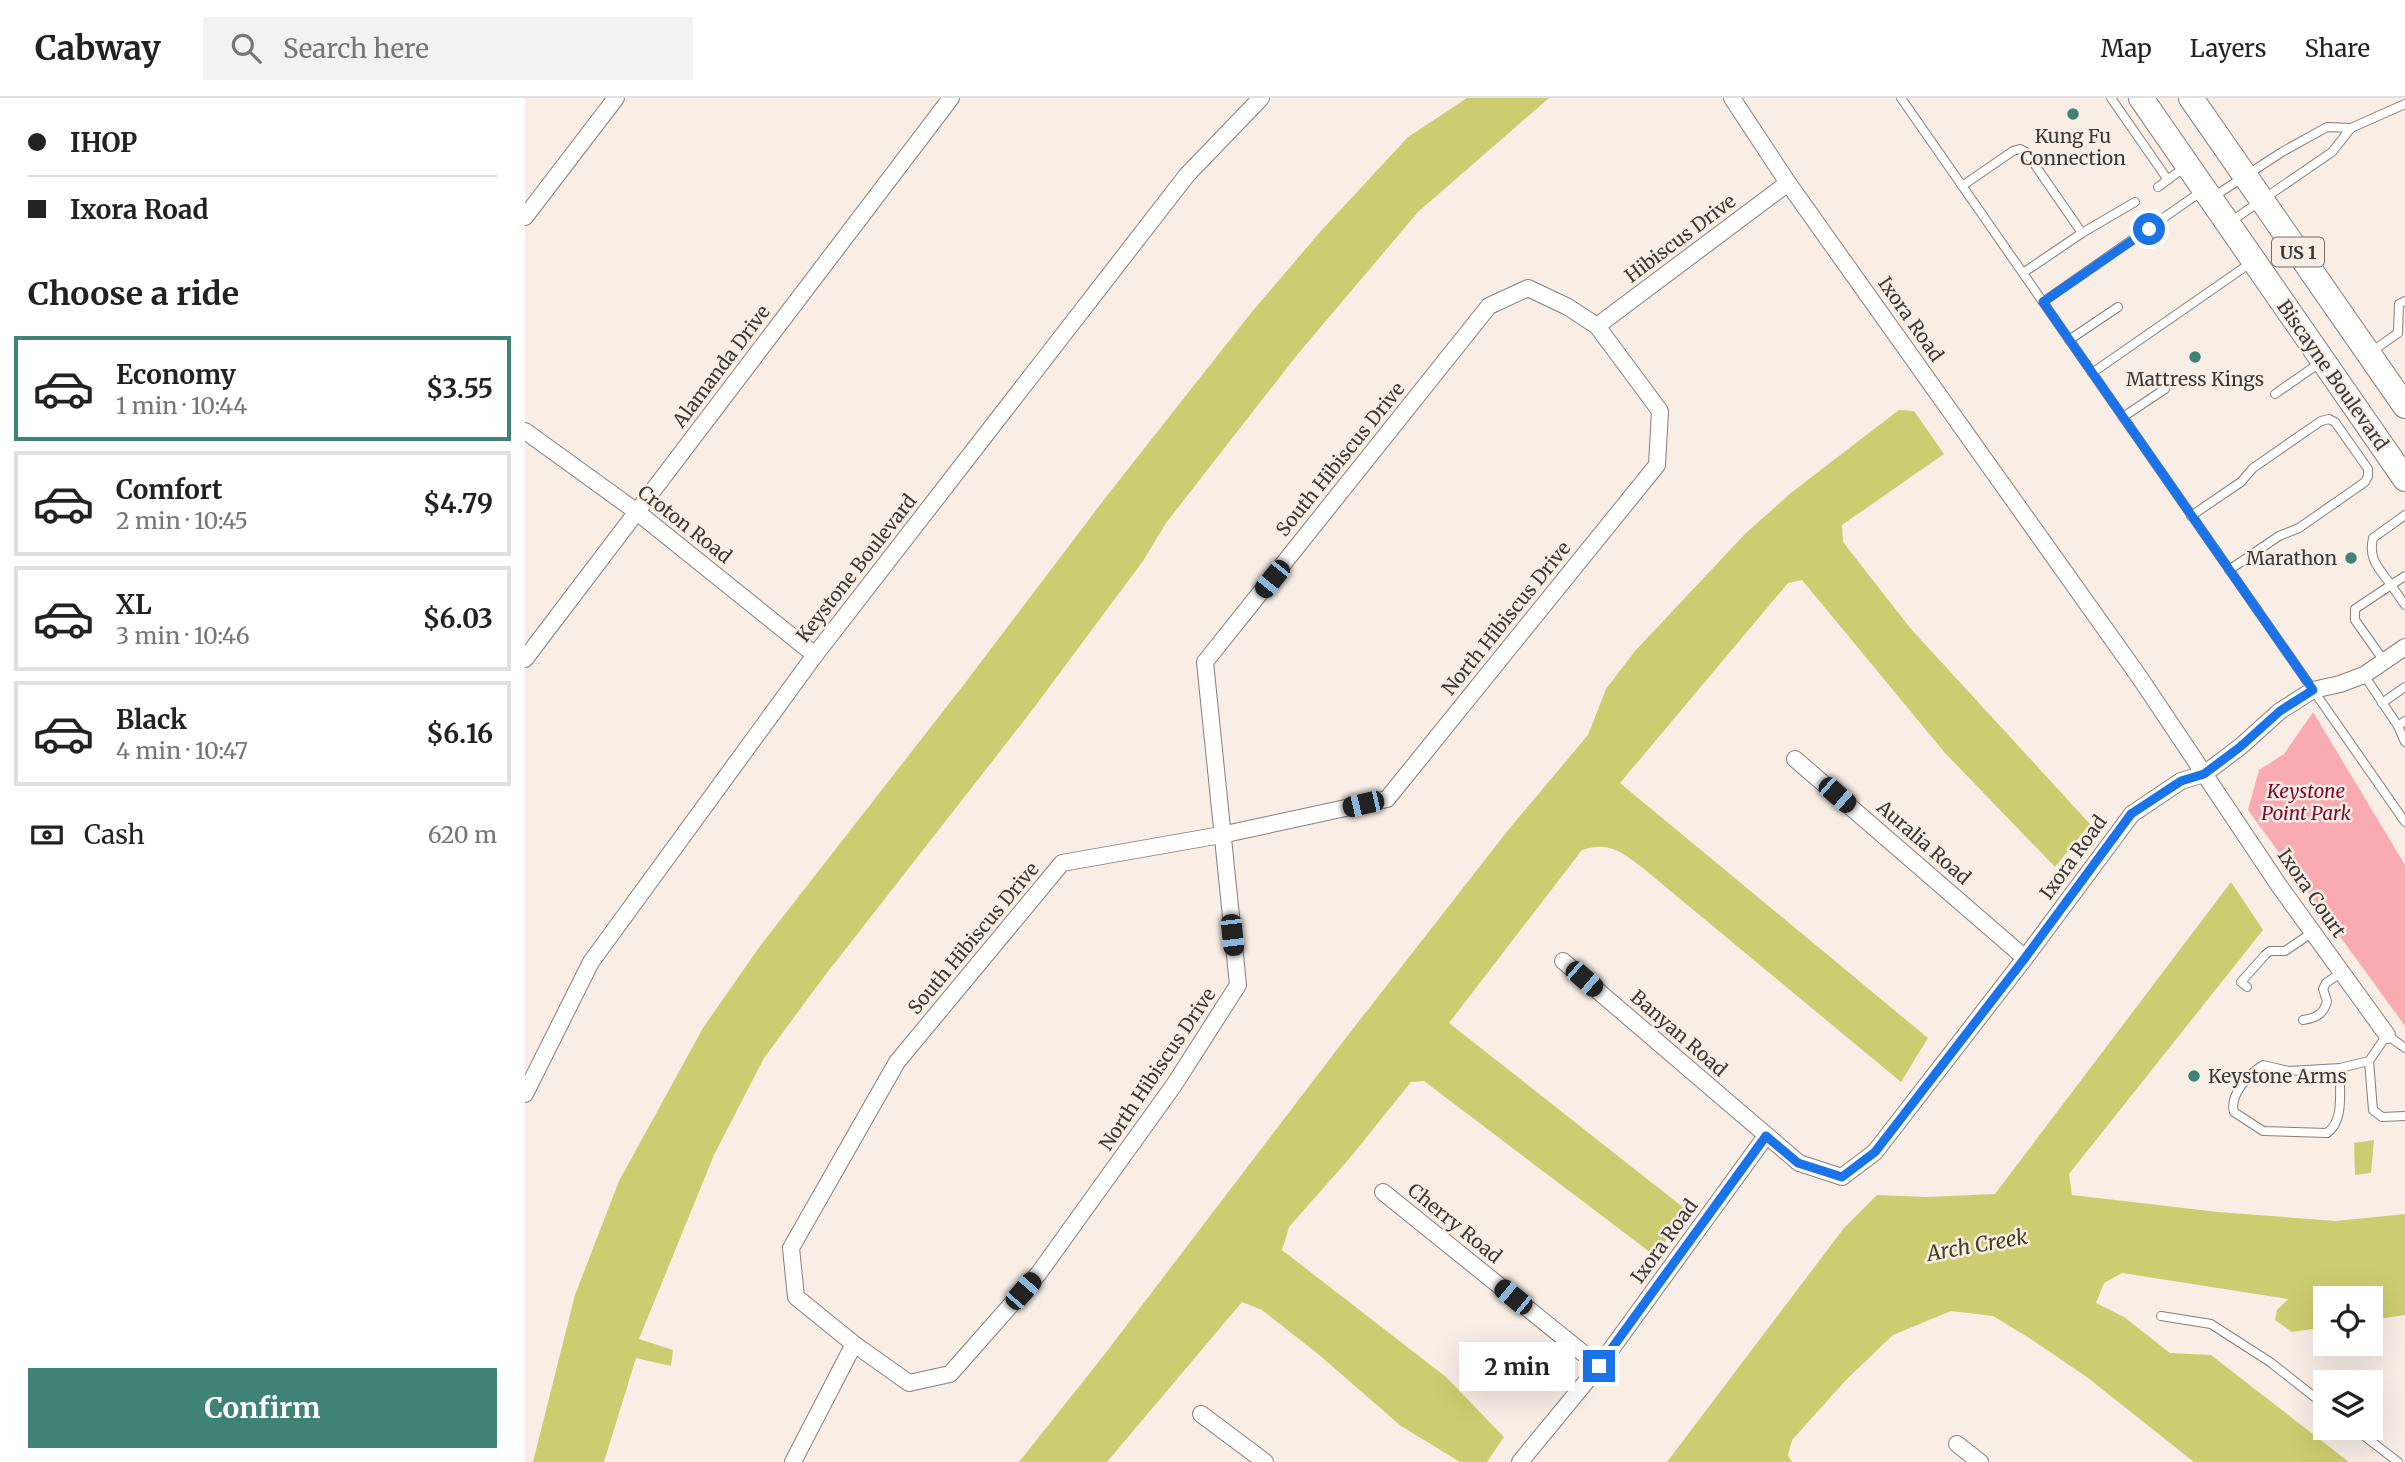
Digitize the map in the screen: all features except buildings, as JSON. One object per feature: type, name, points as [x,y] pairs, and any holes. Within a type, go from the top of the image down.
[{"type":"main road","name":"Biscayne Boulevard","points":[[2141,98],[2178,172],[2208,194],[2405,480]]},
{"type":"main road","name":"US 1","points":[[2191,98],[2405,406]]},
{"type":"street","points":[[525,217],[616,98]]},
{"type":"street","name":"Alamanda Drive","points":[[525,659],[951,98]]},
{"type":"street","name":"Keystone Boulevard","points":[[525,1094],[591,962],[815,655],[1187,175],[1261,98]]},
{"type":"street","name":"Ixora Road","points":[[1520,1462],[1599,1366],[1766,1136],[1798,1163],[1842,1177],[1875,1152],[2025,958],[2131,814],[2181,781],[2204,774],[2140,678],[1789,183],[1732,98]]},
{"type":"street","name":"Hibiscus Drive","points":[[1597,326],[1789,183]]},
{"type":"street","name":"South Hibiscus Drive","points":[[854,1344],[796,1297],[791,1248],[897,1062],[1062,863],[1221,835],[1205,662],[1489,306],[1528,288],[1568,307],[1597,326]]},
{"type":"street","name":"North Hibiscus Drive","points":[[854,1344],[909,1383],[950,1374],[1039,1273],[1166,1097],[1238,985],[1221,835],[1387,799],[1657,465],[1660,411],[1597,326]]},
{"type":"street","name":"Croton Road","points":[[525,431],[637,512],[815,655]]},
{"type":"street","points":[[2204,774],[2240,747],[2280,711],[2313,690],[2364,675],[2405,647]]},
{"type":"street","name":"Auralia Road","points":[[1795,759],[2025,958]]},
{"type":"street","name":"Ixora Court","points":[[2204,774],[2387,1035]]},
{"type":"street","name":"Banyan Road","points":[[1563,961],[1766,1136]]},
{"type":"street","name":"Cherry Road","points":[[1383,1192],[1599,1366]]},
{"type":"street","points":[[793,1462],[854,1344]]},
{"type":"street","points":[[1201,1414],[1265,1462]]},
{"type":"street","points":[[1957,1444],[1980,1462]]},
{"type":"lane","points":[[1901,98],[2405,822]]},
{"type":"lane","points":[[2111,98],[2178,172],[2158,187]]},
{"type":"lane","points":[[2043,302],[2208,194],[2245,176],[2327,127],[2351,128],[2405,104]]},
{"type":"lane","points":[[2228,223],[2332,152],[2351,128]]},
{"type":"lane","points":[[1962,186],[2020,149],[2026,152],[2082,233]]},
{"type":"lane","points":[[2023,273],[2082,233],[2135,202]]},
{"type":"lane","points":[[2092,373],[2254,261]]},
{"type":"lane","points":[[2369,354],[2401,337],[2399,304],[2405,301]]},
{"type":"lane","points":[[2069,340],[2118,307]]},
{"type":"lane","points":[[2275,394],[2323,361]]},
{"type":"lane","points":[[2123,417],[2165,389]]},
{"type":"lane","points":[[2191,516],[2241,482],[2253,468],[2321,421],[2329,419],[2335,422],[2362,460],[2368,469],[2365,482],[2299,528],[2279,536],[2229,570]]},
{"type":"lane","points":[[2405,515],[2373,538],[2370,549],[2374,561],[2405,605]]},
{"type":"lane","points":[[2384,661],[2355,620],[2355,609],[2405,576]]},
{"type":"lane","points":[[2364,675],[2382,703],[2401,723],[2405,742]]},
{"type":"lane","points":[[2382,703],[2405,687]]},
{"type":"lane","points":[[2247,987],[2241,982],[2265,955],[2270,951],[2285,951],[2313,932]]},
{"type":"lane","points":[[2303,1020],[2321,1014],[2327,1001],[2323,989],[2326,983],[2342,972]]},
{"type":"lane","points":[[2405,1048],[2387,1035],[2369,1061],[2374,1110],[2382,1117],[2405,1116]]},
{"type":"lane","points":[[2340,1068],[2338,1119],[2335,1128],[2327,1133],[2263,1131],[2234,1112],[2232,1104],[2235,1096],[2263,1065],[2289,1071],[2340,1068],[2369,1061]]},
{"type":"lane","points":[[2161,1316],[2211,1324],[2270,1362],[2313,1395]]},
{"type":"lane","points":[[2370,1440],[2398,1462]]},
{"type":"green space","name":"Keystone Point Park","points":[[2313,712],[2405,865],[2405,1026],[2248,810],[2259,770],[2284,754]]},
{"type":"water","points":[[1467,98],[1549,98],[1418,212],[1297,355],[1166,523],[1143,561],[1030,713],[823,978],[764,1058],[714,1155],[639,1339],[673,1350],[671,1366],[636,1358],[604,1462],[533,1462],[575,1295],[619,1181],[703,1028],[760,946],[1251,313],[1320,232],[1408,137]]},
{"type":"water","points":[[1899,410],[1914,411],[1944,454],[1842,525],[1843,542],[1911,629],[2090,824],[2055,867],[1945,753],[1802,580],[1788,583],[1620,783],[1928,1038],[1901,1082],[1629,858],[1608,848],[1582,850],[1449,1023],[1684,1208],[1681,1218],[1655,1256],[1424,1081],[1411,1082],[1349,1159],[1289,1227],[1282,1250],[1446,1377],[1504,1437],[1487,1462],[1460,1462],[1401,1426],[1262,1310],[1242,1302],[1107,1462],[1019,1462],[1509,829],[1588,735],[1606,689],[1635,651],[1745,534],[1792,492]]},
{"type":"water","name":"Arch Creek","points":[[2231,882],[2263,930],[2069,1174],[2072,1195],[2218,1212],[2336,1221],[2405,1214],[2405,1315],[2383,1318],[2383,1286],[2313,1286],[2313,1329],[2292,1332],[2275,1320],[2277,1310],[2288,1299],[2122,1273],[2104,1283],[2096,1303],[2124,1317],[2170,1353],[2211,1355],[2313,1434],[2313,1440],[2321,1440],[2349,1462],[2194,1462],[2088,1378],[2031,1339],[1993,1316],[1951,1311],[1893,1335],[1846,1380],[1792,1440],[1788,1455],[1792,1462],[1667,1462],[1844,1228],[1877,1195],[1927,1197],[1995,1194]]},
{"type":"water","points":[[2374,1140],[2371,1173],[2355,1175],[2354,1143]]},
{"type":"place","name":"Kung Fu Connection","points":[[2073,114]]},
{"type":"place","name":"Mattress Kings","points":[[2195,357]]},
{"type":"place","name":"Marathon","points":[[2351,558]]},
{"type":"place","name":"Keystone Arms","points":[[2194,1076]]},
{"type":"route","points":[[1599,1366],[1766,1136],[1798,1163],[1842,1177],[1875,1152],[2025,958],[2131,814],[2181,781],[2204,774],[2240,747],[2280,711],[2313,690],[2043,302],[2149,229]]}]
